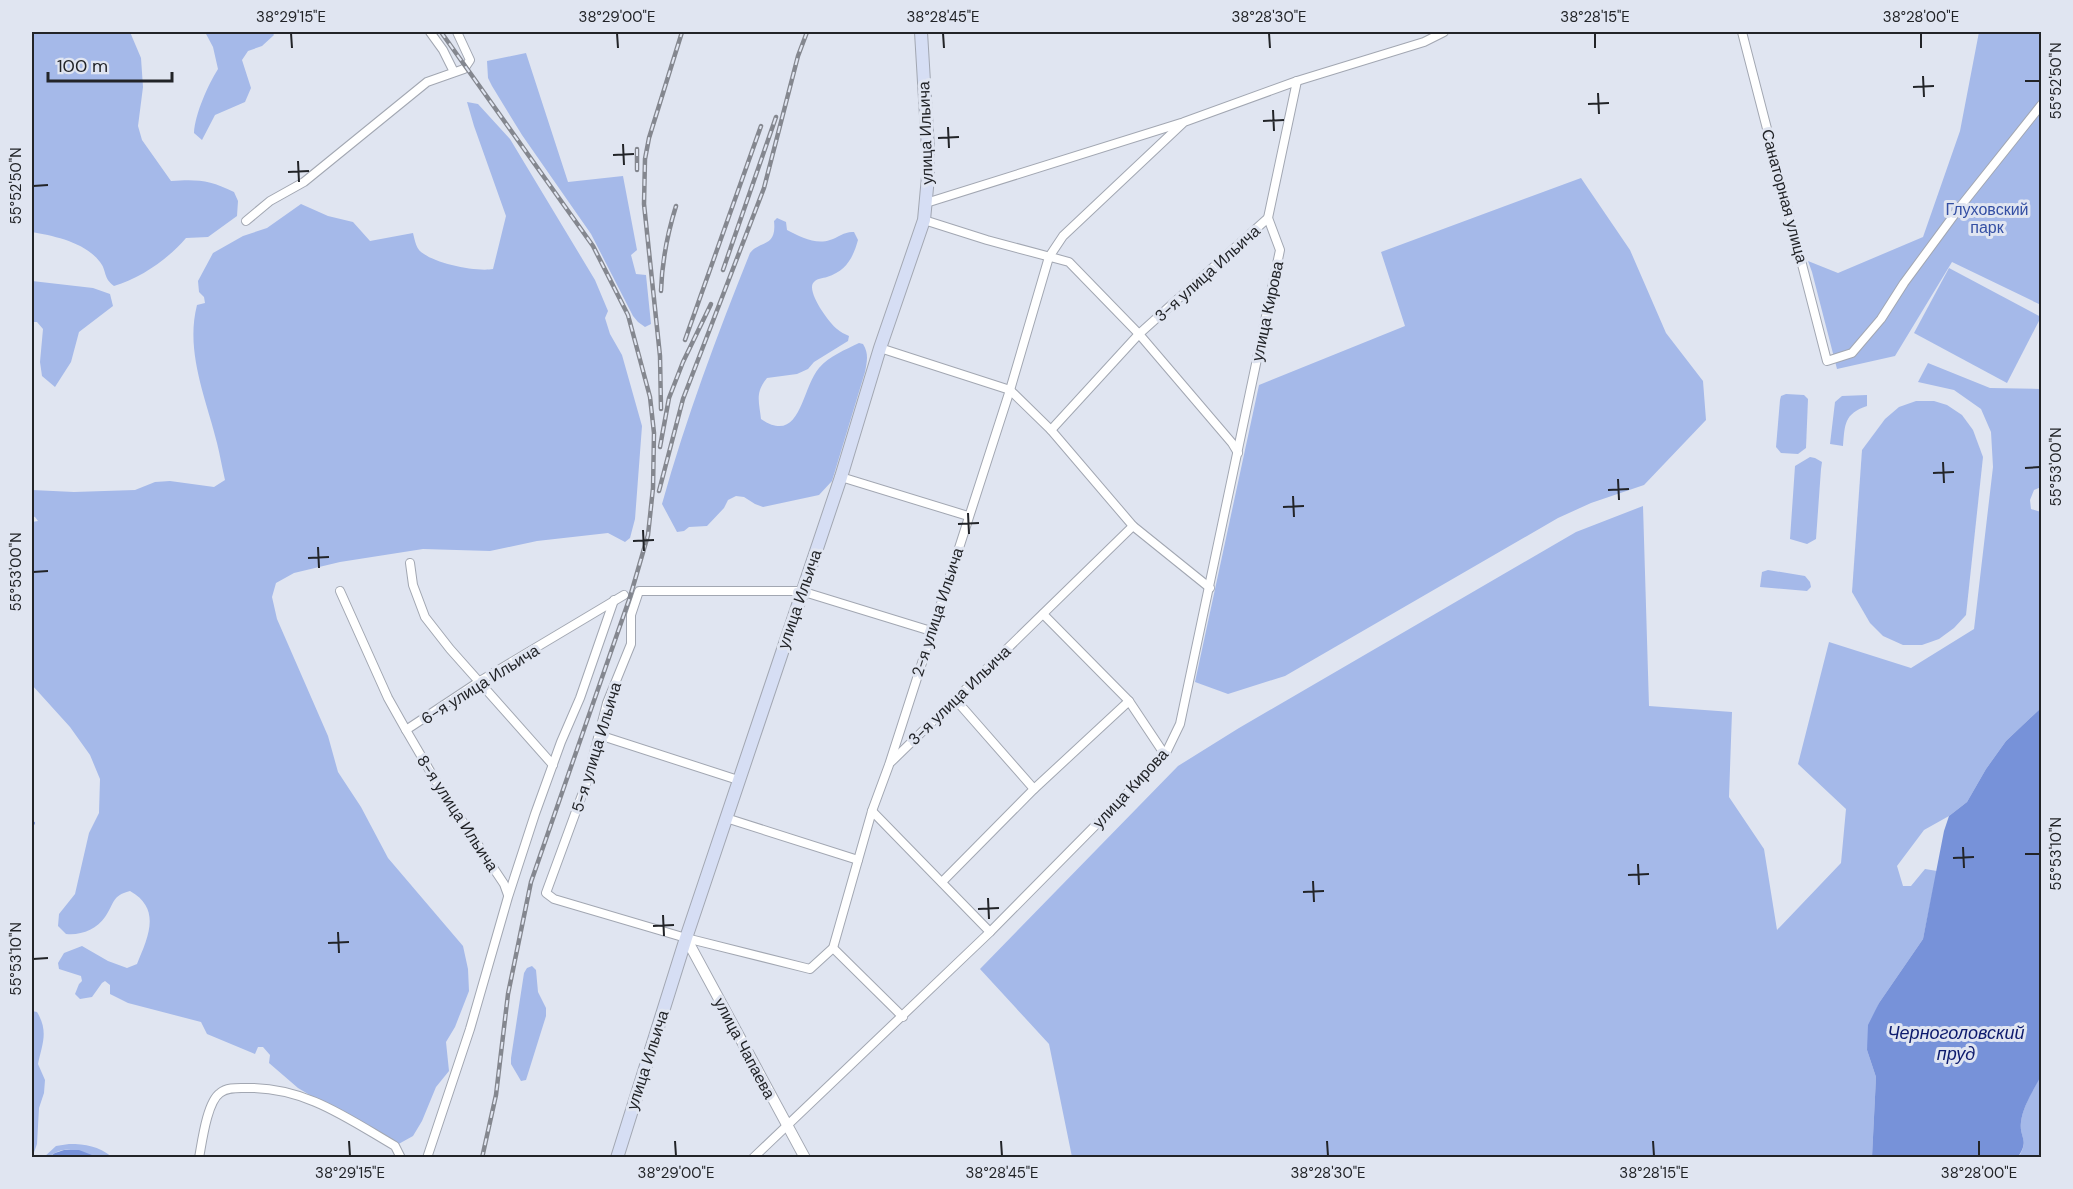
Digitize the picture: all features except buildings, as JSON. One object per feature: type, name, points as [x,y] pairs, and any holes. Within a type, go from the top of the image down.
[{"type":"main road","name":"улица Ильича","points":[[616,1158],[686,938],[841,477],[880,348],[924,220],[928,149],[921,32]]},
{"type":"street","points":[[430,32],[443,50],[454,72]]},
{"type":"street","points":[[246,221],[270,201],[304,182],[427,82],[464,69],[470,60],[457,32]]},
{"type":"street","name":"2-я улица Ильича","points":[[833,948],[872,811],[889,765],[1010,390],[1049,257],[1063,236],[1184,122],[1298,81],[1424,42],[1443,32]]},
{"type":"street","name":"Санаторная улица","points":[[1742,32],[1827,361],[1852,353],[1881,319],[1904,283],[1960,207],[2042,104]]},
{"type":"street","name":"3-я улица Ильича","points":[[1052,430],[1139,334],[1268,218],[1298,81]]},
{"type":"street","points":[[926,203],[1184,122]]},
{"type":"street","name":"улица Кирова","points":[[753,1158],[990,932],[1165,754],[1180,724],[1280,250],[1268,218]]},
{"type":"street","points":[[924,220],[1070,262],[1139,334],[1238,453]]},
{"type":"street","points":[[880,348],[1010,390],[1052,430],[1133,526],[1210,588]]},
{"type":"street","points":[[841,477],[968,516]]},
{"type":"street","name":"3-я улица Ильича","points":[[889,765],[1133,526]]},
{"type":"street","points":[[410,563],[413,585],[425,617],[450,649],[553,765]]},
{"type":"street","name":"6-я улица Ильича","points":[[340,591],[388,698],[406,730],[480,681],[624,595]]},
{"type":"street","name":"5-я улица Ильича","points":[[686,938],[554,899],[546,893],[586,784],[607,703],[631,644],[631,615],[639,591],[801,591]]},
{"type":"street","points":[[801,591],[932,631]]},
{"type":"street","points":[[427,1158],[480,997],[508,897],[561,742],[580,698],[614,600]]},
{"type":"street","points":[[1043,614],[1129,701],[1165,754]]},
{"type":"street","points":[[955,699],[1034,789]]},
{"type":"street","points":[[942,882],[1034,789],[1129,701]]},
{"type":"street","name":"8-я улица Ильича","points":[[406,730],[437,783],[504,884],[508,897]]},
{"type":"street","points":[[599,735],[738,780]]},
{"type":"street","points":[[872,811],[990,932]]},
{"type":"street","points":[[726,819],[858,860]]},
{"type":"street","points":[[686,938],[810,969],[833,948],[903,1017]]},
{"type":"street","name":"улица Чапаева","points":[[686,938],[805,1158]]},
{"type":"street","points":[[199,1158],[209,1111],[214,1099],[221,1092],[233,1088],[258,1088],[325,1104],[395,1146],[401,1158]]},
{"type":"green space","points":[[32,32],[130,32],[141,58],[143,87],[138,126],[142,140],[171,181],[203,181],[234,192],[238,201],[237,216],[208,237],[186,238],[153,267],[114,286],[108,280],[100,262],[86,249],[69,241],[32,232]]},
{"type":"green space","points":[[205,32],[272,32],[274,35],[262,46],[248,51],[242,60],[251,88],[245,102],[215,115],[202,140],[194,133],[195,125],[203,100],[218,69],[213,47]]},
{"type":"green space","name":"Глуховский парк","points":[[1979,32],[2041,32],[2041,305],[1952,262],[1895,356],[1837,369],[1808,261],[1838,273],[1923,237],[1960,131]]},
{"type":"green space","points":[[526,53],[568,182],[623,176],[637,250],[631,255],[636,274],[646,275],[651,324],[645,327],[633,316],[591,234],[522,135],[488,78],[487,61]]},
{"type":"green space","points":[[467,102],[478,104],[510,139],[595,280],[608,311],[605,318],[610,334],[622,355],[642,426],[635,519],[630,538],[625,542],[608,533],[537,541],[490,551],[423,549],[340,562],[294,573],[276,583],[272,597],[277,619],[328,736],[338,772],[361,807],[388,858],[463,946],[468,969],[469,991],[455,1027],[446,1042],[449,1071],[436,1087],[413,1136],[395,1146],[298,1088],[269,1063],[270,1055],[263,1047],[258,1047],[255,1054],[207,1034],[201,1022],[128,1003],[110,994],[110,985],[105,981],[92,997],[80,999],[75,994],[82,981],[81,976],[59,969],[58,963],[64,953],[82,946],[108,961],[127,968],[137,964],[150,924],[146,906],[130,891],[119,895],[102,921],[88,931],[66,934],[58,926],[59,914],[75,894],[89,833],[99,813],[100,779],[90,755],[70,727],[32,685],[32,522],[38,521],[32,516],[32,490],[74,492],[135,490],[155,482],[170,481],[214,487],[225,480],[195,357],[194,323],[197,305],[205,303],[204,297],[199,292],[198,281],[213,253],[243,236],[267,228],[301,204],[328,216],[353,222],[370,241],[413,233],[419,250],[430,258],[468,268],[493,269],[506,216]]},
{"type":"green space","points":[[1581,178],[1630,250],[1666,333],[1703,381],[1706,420],[1644,485],[1591,503],[1558,518],[1285,676],[1228,694],[1195,682],[1259,385],[1405,326],[1381,252]]},
{"type":"green space","points":[[777,218],[786,222],[787,230],[808,240],[825,241],[854,232],[858,240],[854,253],[844,267],[834,274],[816,280],[812,286],[815,299],[824,314],[833,326],[849,336],[848,341],[814,362],[808,369],[797,374],[767,378],[759,397],[761,419],[774,425],[784,425],[798,412],[819,368],[843,351],[859,343],[863,344],[867,354],[865,372],[832,481],[819,495],[763,507],[744,497],[736,496],[728,500],[724,508],[707,526],[689,527],[677,532],[662,504],[681,440],[750,253],[770,240],[773,236],[774,221]]},
{"type":"green space","points":[[1949,268],[2041,317],[2007,383],[1914,333]]},
{"type":"green space","points":[[32,281],[93,288],[110,294],[113,306],[79,332],[71,362],[55,387],[42,376],[40,362],[43,329],[37,322],[32,322]]},
{"type":"green space","points":[[1928,363],[1990,388],[2041,389],[2041,487],[2034,490],[2030,500],[2031,509],[2041,512],[2041,708],[2006,741],[1967,802],[1949,816],[1924,830],[1897,866],[1903,886],[1911,886],[1925,869],[1937,871],[1923,939],[1879,1003],[1875,1013],[1867,1050],[1876,1077],[1872,1157],[1072,1157],[1049,1044],[980,969],[1178,766],[1239,728],[1576,532],[1643,506],[1649,706],[1732,712],[1729,797],[1764,849],[1777,930],[1841,863],[1846,809],[1798,764],[1829,642],[1911,668],[1974,629],[1993,467],[1991,432],[1981,409],[1954,390],[1918,382]]},
{"type":"green space","points":[[1804,395],[1808,399],[1806,448],[1798,454],[1781,453],[1776,447],[1780,400],[1781,396]]},
{"type":"green space","points":[[1867,395],[1867,406],[1859,409],[1847,421],[1843,446],[1830,444],[1835,402],[1842,396]]},
{"type":"green space","points":[[1916,401],[1934,401],[1947,405],[1962,415],[1973,430],[1983,457],[1966,615],[1939,639],[1922,645],[1903,645],[1883,636],[1870,623],[1852,592],[1862,450],[1885,419],[1899,407]]},
{"type":"green space","points":[[1810,457],[1822,462],[1816,539],[1807,544],[1790,539],[1795,466]]},
{"type":"green space","points":[[1768,570],[1805,576],[1811,587],[1807,591],[1760,587],[1762,572]]},
{"type":"green space","points":[[532,966],[536,970],[538,992],[546,1008],[546,1016],[526,1080],[521,1081],[511,1064],[511,1058],[524,973]]},
{"type":"green space","points":[[32,1011],[37,1012],[43,1026],[44,1038],[38,1064],[45,1080],[39,1108],[37,1144],[32,1158]]},
{"type":"green space","points":[[2041,1074],[2041,1157],[2018,1158],[2024,1142],[2021,1127],[2022,1116]]},
{"type":"green space","points":[[69,1144],[92,1146],[112,1157],[96,1157],[67,1150],[43,1158],[56,1146]]},
{"type":"water","name":"Черноголовский пруд","points":[[2041,708],[2042,1074],[2022,1116],[2023,1146],[2018,1157],[1872,1157],[1876,1077],[1867,1050],[1868,1025],[1879,1003],[1923,939],[1949,816],[1967,802],[2006,741]]},
{"type":"water","points":[[64,1150],[79,1150],[97,1157],[49,1157]]},
{"type":"waterway","points":[[32,821],[34,823],[32,827]]},
{"type":"railway","points":[[441,32],[593,246],[628,315],[650,397],[654,433],[653,488],[648,535],[630,597],[531,882],[508,994],[496,1095],[482,1158]]},
{"type":"railway","points":[[661,409],[660,356],[644,204],[645,159],[649,138],[682,32]]},
{"type":"railway","points":[[659,491],[683,399],[764,188],[798,56],[807,32]]},
{"type":"railway","points":[[723,270],[776,117]]},
{"type":"railway","points":[[685,340],[761,126]]},
{"type":"railway","points":[[637,149],[637,170]]},
{"type":"railway","points":[[661,291],[662,269],[676,206]]},
{"type":"railway","points":[[660,447],[669,398],[683,362],[711,304]]}]
